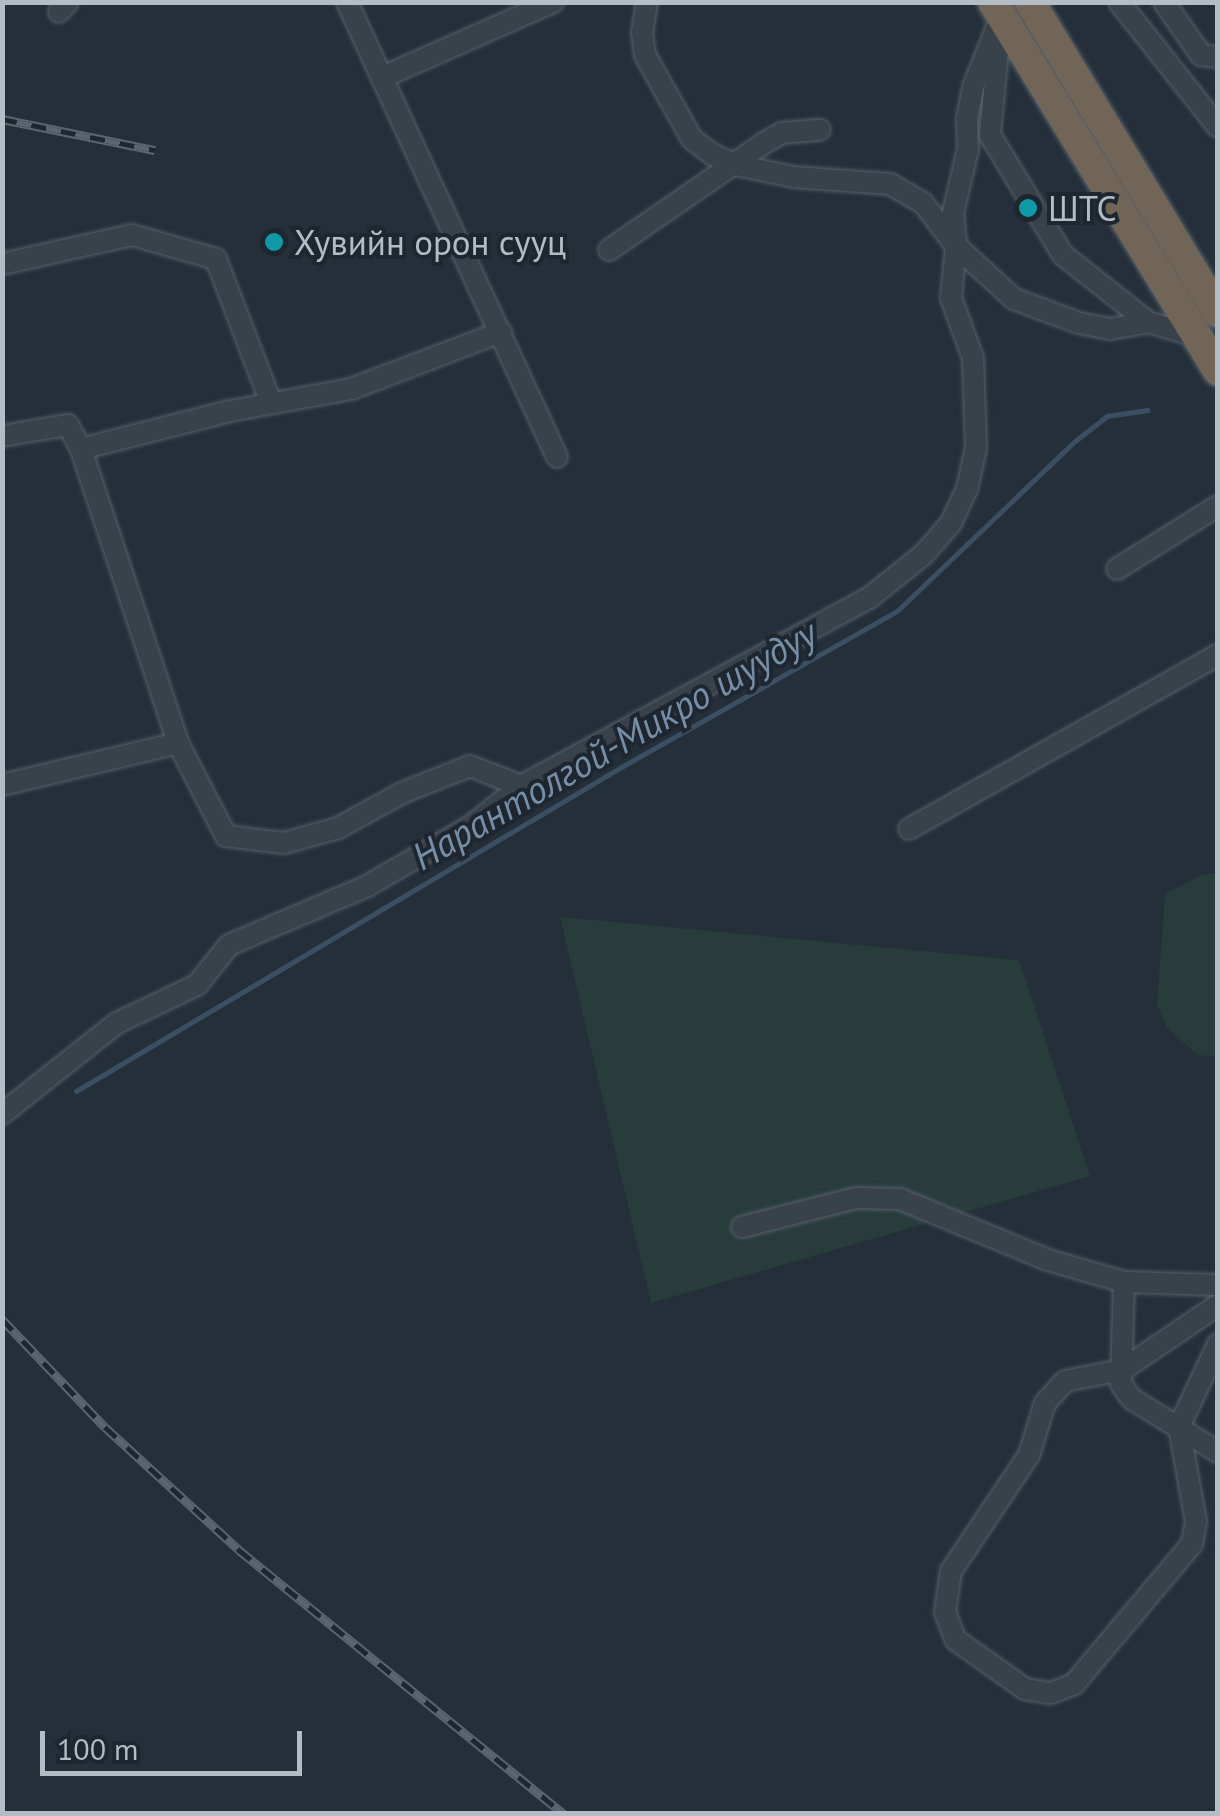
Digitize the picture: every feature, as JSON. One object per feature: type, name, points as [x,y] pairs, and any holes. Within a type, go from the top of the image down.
[{"type":"highway","points":[[1030,2],[1218,312]]},
{"type":"highway","points":[[997,10],[1218,371]]},
{"type":"lane","points":[[347,2],[385,76],[557,457]]},
{"type":"lane","points":[[385,76],[553,2]]},
{"type":"lane","points":[[647,2],[642,32],[645,55],[692,139],[736,166],[794,177],[890,184],[924,203],[956,246],[1014,298],[1079,323],[1110,329],[1148,322]]},
{"type":"lane","points":[[1119,2],[1216,122]]},
{"type":"lane","points":[[1164,2],[1201,55],[1218,57]]},
{"type":"lane","points":[[2,1114],[117,1023],[197,985],[229,945],[368,886],[471,826],[521,786],[869,598],[924,554],[951,523],[967,490],[976,448],[978,411],[973,358],[951,298],[955,195],[968,149],[966,119],[972,88],[997,10]]},
{"type":"lane","points":[[997,10],[990,135],[1063,255],[1148,322],[1196,336]]},
{"type":"lane","points":[[609,250],[782,134],[820,130]]},
{"type":"lane","points":[[2,264],[132,235],[216,259],[272,403]]},
{"type":"lane","points":[[81,449],[272,403],[351,389],[501,332]]},
{"type":"lane","points":[[2,436],[68,425],[81,449],[178,743],[226,836],[284,843],[338,828],[402,793],[470,766],[521,786]]},
{"type":"lane","points":[[1117,569],[1218,506]]},
{"type":"lane","points":[[908,829],[1218,655]]},
{"type":"lane","points":[[2,784],[178,743]]},
{"type":"lane","points":[[742,1227],[856,1198],[900,1199],[1048,1260],[1124,1282],[1218,1285]]},
{"type":"lane","points":[[1124,1282],[1121,1384],[1132,1399],[1218,1452]]},
{"type":"lane","points":[[1218,1304],[1122,1370],[1065,1381],[1045,1404],[1029,1455],[950,1571],[945,1612],[956,1640],[1026,1689],[1051,1693],[1074,1684],[1192,1544],[1196,1522],[1179,1427],[1218,1344]]},
{"type":"green space","points":[[1218,873],[1217,1057],[1198,1055],[1167,1028],[1157,1005],[1165,894],[1201,875]]},
{"type":"green space","points":[[560,917],[1019,960],[1090,1176],[651,1303]]},
{"type":"waterway","name":"Нарантолгой-Микро шуудуу","points":[[76,1091],[623,766],[897,611],[1075,441],[1107,416],[1148,410]]},
{"type":"railway","points":[[2,119],[155,150]]},
{"type":"railway","points":[[2,1319],[105,1427],[239,1550],[564,1814]]},
{"type":"place","name":"ШТС","points":[[1028,208]]},
{"type":"place","name":"Хувийн орон сууц","points":[[274,242]]}]
